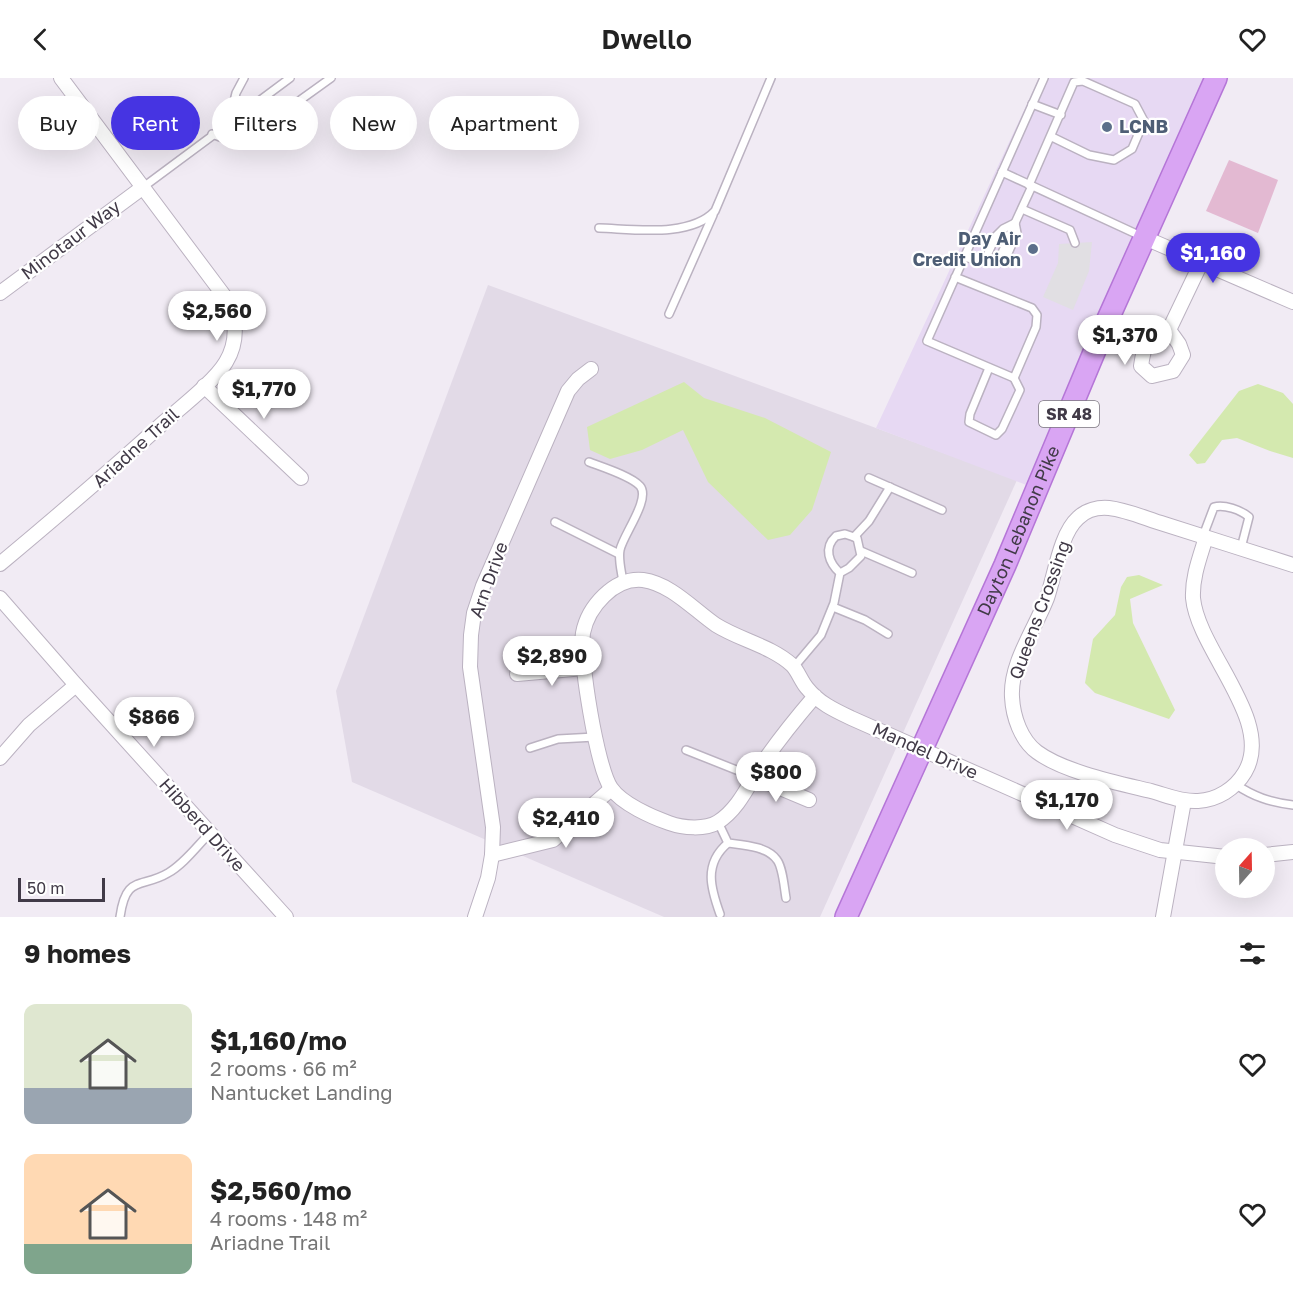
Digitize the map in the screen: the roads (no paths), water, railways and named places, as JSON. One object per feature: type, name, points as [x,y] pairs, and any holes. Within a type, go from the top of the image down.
[{"type":"main road","name":"Dayton Lebanon Pike","points":[[846,917],[1005,565],[1108,319],[1216,78]]},
{"type":"street","name":"Ariadne Trail","points":[[0,564],[79,498],[204,386],[223,366],[231,351],[236,326],[228,301],[61,78]]},
{"type":"street","name":"Minotaur Way","points":[[0,293],[142,188]]},
{"type":"street","points":[[1145,238],[1293,302]]},
{"type":"street","points":[[1169,330],[1202,261]]},
{"type":"street","name":"Arn Drive","points":[[475,917],[488,878],[493,827],[470,667],[474,613],[483,586],[568,391],[591,369]]},
{"type":"street","points":[[204,386],[301,478]]},
{"type":"street","name":"Queens Crossing","points":[[1205,537],[1194,583],[1196,608],[1203,630],[1243,710],[1252,742],[1249,765],[1235,784],[1226,793],[1215,798],[1184,801],[1084,773],[1038,753],[1024,738],[1018,727],[1012,696],[1013,683],[1027,641],[1046,598],[1065,537],[1070,526],[1078,517],[1088,511],[1107,508],[1205,537],[1293,565]]},
{"type":"street","name":"Mandel Drive","points":[[624,583],[641,580],[659,585],[717,625],[780,656],[794,667],[806,687],[831,708],[1115,835],[1142,845],[1175,853],[1215,856]]},
{"type":"street","points":[[624,583],[612,588],[590,612],[583,634],[584,668],[597,750],[611,789],[631,805],[673,824],[695,828],[718,822],[739,801],[763,762],[815,696]]},
{"type":"street","name":"Hibberd Drive","points":[[0,598],[286,917]]},
{"type":"street","points":[[517,674],[584,668]]},
{"type":"street","points":[[0,758],[30,725],[76,685]]},
{"type":"street","points":[[754,777],[809,800]]},
{"type":"street","points":[[492,855],[553,840],[611,789]]},
{"type":"street","points":[[1163,917],[1184,801]]},
{"type":"street","points":[[1275,854],[1293,852]]},
{"type":"lane","points":[[235,96],[244,78]]},
{"type":"lane","points":[[265,96],[290,78]]},
{"type":"lane","points":[[307,96],[332,78]]},
{"type":"lane","points":[[669,314],[771,78]]},
{"type":"lane","points":[[989,368],[970,414],[969,422],[996,435],[1002,429],[1020,390],[1014,378],[927,341],[1044,78]]},
{"type":"lane","points":[[964,257],[984,262],[998,262],[1074,82],[1083,81],[1135,104],[1144,121],[1132,148],[1114,160],[1089,155],[1052,137]]},
{"type":"lane","points":[[1032,104],[1061,115]]},
{"type":"lane","points":[[142,188],[212,134]]},
{"type":"lane","points":[[1002,172],[1145,238]]},
{"type":"lane","points":[[1022,209],[1070,230],[1075,243]]},
{"type":"lane","points":[[599,228],[670,229],[687,227],[701,222],[714,213]]},
{"type":"lane","points":[[984,262],[996,236],[1003,229],[1015,223]]},
{"type":"lane","points":[[955,277],[1032,308],[1037,315],[1036,327],[1014,378]]},
{"type":"lane","points":[[589,462],[639,484],[643,491],[639,507],[619,554],[624,583]]},
{"type":"lane","points":[[869,478],[942,510]]},
{"type":"lane","points":[[854,537],[869,521],[890,488]]},
{"type":"lane","points":[[1205,537],[1214,507],[1221,506],[1236,510],[1249,517],[1240,548]]},
{"type":"lane","points":[[555,522],[619,554]]},
{"type":"lane","points":[[794,667],[821,635],[833,607],[840,573],[861,556],[857,538],[840,534],[831,540],[829,557],[840,573]]},
{"type":"lane","points":[[861,551],[912,573]]},
{"type":"lane","points":[[833,607],[865,620],[888,634]]},
{"type":"lane","points":[[530,748],[558,739],[595,737]]},
{"type":"lane","points":[[686,750],[754,777]]},
{"type":"lane","points":[[1235,784],[1248,793],[1269,802],[1293,805]]},
{"type":"lane","points":[[718,822],[728,843]]},
{"type":"lane","points":[[120,917],[124,899],[132,886],[168,873],[210,833]]},
{"type":"lane","points":[[720,915],[710,885],[711,872],[722,848],[728,843],[751,846],[769,853],[778,861],[786,897]]},
{"type":"place","name":"LCNB","points":[[1107,127]]},
{"type":"place","name":"Day Air Credit Union","points":[[1033,249]]}]
